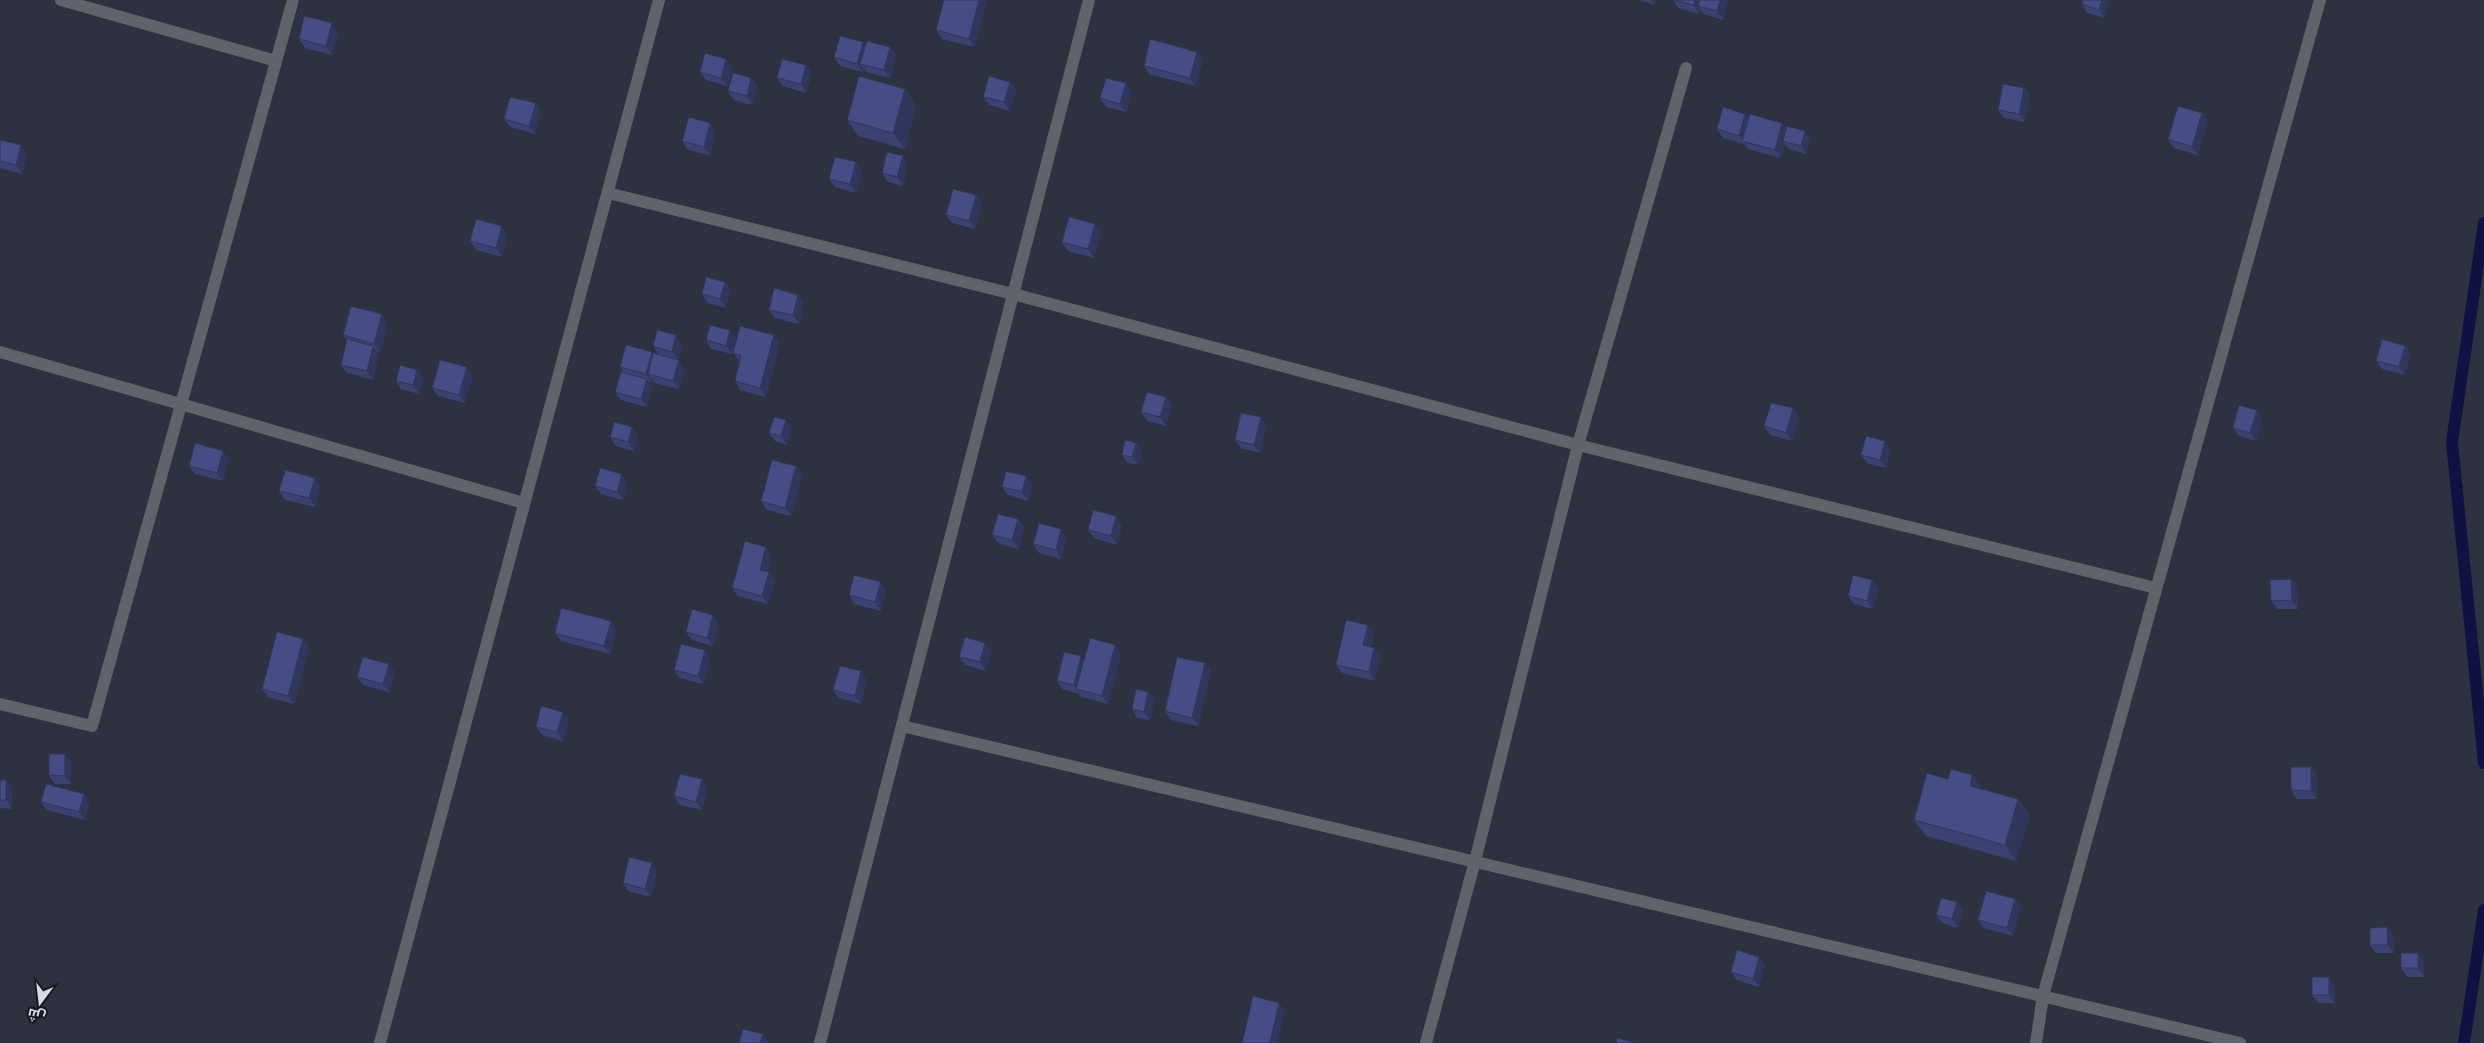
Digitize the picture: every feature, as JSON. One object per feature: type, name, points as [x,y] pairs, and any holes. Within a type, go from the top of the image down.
[{"type":"street","points":[[61,0],[276,61]]},
{"type":"street","points":[[0,704],[92,726],[293,0]]},
{"type":"street","points":[[380,1043],[659,0]]},
{"type":"street","points":[[820,1043],[1089,0]]},
{"type":"street","points":[[2036,1043],[2042,996],[2320,0]]},
{"type":"street","points":[[1426,1043],[1475,861],[1578,446],[1686,68]]},
{"type":"street","points":[[608,193],[1013,294],[1578,446],[2156,588]]},
{"type":"street","points":[[0,352],[524,504]]},
{"type":"street","points":[[902,726],[2240,1043]]},
{"type":"building","points":[[944,0],[979,0],[969,39],[936,30]]},
{"type":"building","points":[[1675,0],[1695,0],[1693,5]]},
{"type":"building","points":[[1700,0],[1720,0],[1717,11],[1698,6]]},
{"type":"building","points":[[2083,0],[2102,0],[2099,10],[2082,4]]},
{"type":"building","points":[[304,16],[332,23],[326,46],[299,39]]},
{"type":"building","points":[[840,36],[863,42],[857,64],[834,57]]},
{"type":"building","points":[[1150,39],[1197,52],[1190,78],[1144,66]]},
{"type":"building","points":[[867,41],[890,47],[884,70],[860,64]]},
{"type":"building","points":[[705,53],[726,59],[721,78],[700,72]]},
{"type":"building","points":[[782,59],[806,65],[801,84],[777,78]]},
{"type":"building","points":[[733,73],[751,78],[747,96],[728,91]]},
{"type":"building","points":[[859,76],[905,89],[893,133],[847,120]]},
{"type":"building","points":[[989,76],[1010,82],[1004,102],[983,97]]},
{"type":"building","points":[[1106,78],[1126,83],[1120,104],[1100,98]]},
{"type":"building","points":[[2003,84],[2024,88],[2019,114],[1998,110]]},
{"type":"building","points":[[510,97],[536,103],[529,126],[504,119]]},
{"type":"building","points":[[2178,106],[2202,113],[2192,147],[2168,139]]},
{"type":"building","points":[[1723,107],[1745,114],[1739,136],[1717,129]]},
{"type":"building","points":[[1750,114],[1782,123],[1775,150],[1742,141]]},
{"type":"building","points":[[689,117],[710,123],[704,147],[682,141]]},
{"type":"building","points":[[1787,126],[1805,131],[1801,146],[1783,141]]},
{"type":"building","points":[[0,140],[21,145],[16,165],[0,161]]},
{"type":"building","points":[[887,152],[903,156],[897,177],[882,173]]},
{"type":"building","points":[[835,157],[856,162],[850,184],[829,179]]},
{"type":"building","points":[[953,189],[976,195],[969,221],[946,215]]},
{"type":"building","points":[[1069,217],[1095,224],[1088,249],[1062,242]]},
{"type":"building","points":[[476,219],[502,226],[496,248],[470,241]]},
{"type":"building","points":[[706,277],[725,282],[720,299],[702,294]]},
{"type":"building","points":[[774,288],[798,295],[793,315],[769,310]]},
{"type":"building","points":[[351,306],[382,314],[374,344],[343,335]]},
{"type":"building","points":[[710,325],[730,330],[726,346],[706,340]]},
{"type":"building","points":[[740,326],[774,335],[760,388],[735,381],[741,356],[733,353]]},
{"type":"building","points":[[657,330],[676,335],[672,352],[653,346]]},
{"type":"building","points":[[347,339],[373,346],[367,371],[341,365]]},
{"type":"building","points":[[2382,339],[2405,346],[2399,367],[2376,361]]},
{"type":"building","points":[[626,345],[652,352],[646,374],[620,367]]},
{"type":"building","points":[[653,353],[679,360],[673,381],[648,374]]},
{"type":"building","points":[[440,360],[467,367],[459,395],[432,388]]},
{"type":"building","points":[[400,365],[417,370],[413,385],[396,381]]},
{"type":"building","points":[[621,372],[647,379],[641,399],[615,392]]},
{"type":"building","points":[[1147,392],[1166,397],[1160,417],[1141,412]]},
{"type":"building","points":[[1771,403],[1793,408],[1786,433],[1764,426]]},
{"type":"building","points":[[2239,405],[2257,410],[2250,433],[2233,428]]},
{"type":"building","points":[[1241,413],[1261,417],[1254,445],[1235,440]]},
{"type":"building","points":[[774,417],[786,420],[781,436],[769,433]]},
{"type":"building","points":[[614,422],[632,427],[628,442],[610,437]]},
{"type":"building","points":[[1866,436],[1885,441],[1880,460],[1861,455]]},
{"type":"building","points":[[1125,440],[1136,443],[1132,457],[1122,455]]},
{"type":"building","points":[[195,443],[223,451],[217,473],[189,466]]},
{"type":"building","points":[[772,460],[796,466],[785,508],[761,501]]},
{"type":"building","points":[[600,468],[622,474],[617,492],[595,486]]},
{"type":"building","points":[[285,470],[315,478],[309,498],[279,491]]},
{"type":"building","points":[[1006,471],[1026,476],[1022,492],[1002,487]]},
{"type":"building","points":[[1093,510],[1116,516],[1111,536],[1088,530]]},
{"type":"building","points":[[998,514],[1018,519],[1012,540],[992,535]]},
{"type":"building","points":[[1039,523],[1061,529],[1056,550],[1033,544]]},
{"type":"building","points":[[745,541],[766,547],[760,570],[769,572],[762,596],[732,588]]},
{"type":"building","points":[[854,575],[881,582],[875,602],[849,595]]},
{"type":"building","points":[[1853,575],[1872,580],[1867,601],[1848,596]]},
{"type":"building","points":[[2291,579],[2292,600],[2271,601],[2270,580]]},
{"type":"building","points":[[561,608],[611,621],[604,646],[555,633]]},
{"type":"building","points":[[692,609],[713,615],[707,638],[686,632]]},
{"type":"building","points":[[1346,620],[1368,625],[1363,645],[1374,648],[1369,672],[1336,665]]},
{"type":"building","points":[[277,632],[303,639],[288,696],[262,689]]},
{"type":"building","points":[[965,637],[985,643],[980,662],[959,657]]},
{"type":"building","points":[[1090,638],[1115,645],[1102,696],[1076,689]]},
{"type":"building","points":[[681,644],[705,650],[698,676],[674,670]]},
{"type":"building","points":[[1064,652],[1081,656],[1074,685],[1057,681]]},
{"type":"building","points":[[363,657],[389,664],[383,684],[357,677]]},
{"type":"building","points":[[1177,657],[1205,663],[1192,718],[1165,711]]},
{"type":"building","points":[[840,666],[861,671],[855,696],[833,690]]},
{"type":"building","points":[[1136,689],[1148,692],[1144,712],[1132,709]]},
{"type":"building","points":[[541,706],[563,712],[557,732],[536,727]]},
{"type":"building","points":[[49,754],[65,754],[65,776],[49,775]]},
{"type":"building","points":[[2291,767],[2311,767],[2311,791],[2291,790]]},
{"type":"building","points":[[1951,769],[1972,775],[1970,786],[2018,799],[2005,845],[1914,820],[1927,773],[1948,779]]},
{"type":"building","points":[[680,774],[702,779],[696,802],[674,796]]},
{"type":"building","points":[[0,780],[6,780],[6,800],[0,800]]},
{"type":"building","points":[[46,784],[84,794],[79,812],[41,802]]},
{"type":"building","points":[[629,857],[652,863],[645,889],[623,883]]},
{"type":"building","points":[[1986,891],[2015,899],[2007,928],[1978,920]]},
{"type":"building","points":[[1941,898],[1957,902],[1952,919],[1936,915]]},
{"type":"building","points":[[2387,927],[2388,945],[2370,945],[2370,928]]},
{"type":"building","points":[[1737,950],[1759,957],[1753,979],[1731,972]]},
{"type":"building","points":[[2401,953],[2418,953],[2418,968],[2401,968]]},
{"type":"building","points":[[2312,977],[2329,977],[2329,995],[2312,995]]},
{"type":"building","points":[[1253,996],[1279,1003],[1270,1043],[1242,1043]]},
{"type":"building","points":[[743,1029],[763,1034],[760,1043],[739,1043]]},
{"type":"building","points":[[1617,1038],[1635,1043],[1616,1043]]},
{"type":"waterway","points":[[2484,223],[2452,442],[2484,763]]},
{"type":"waterway","points":[[2464,1043],[2484,910]]}]
